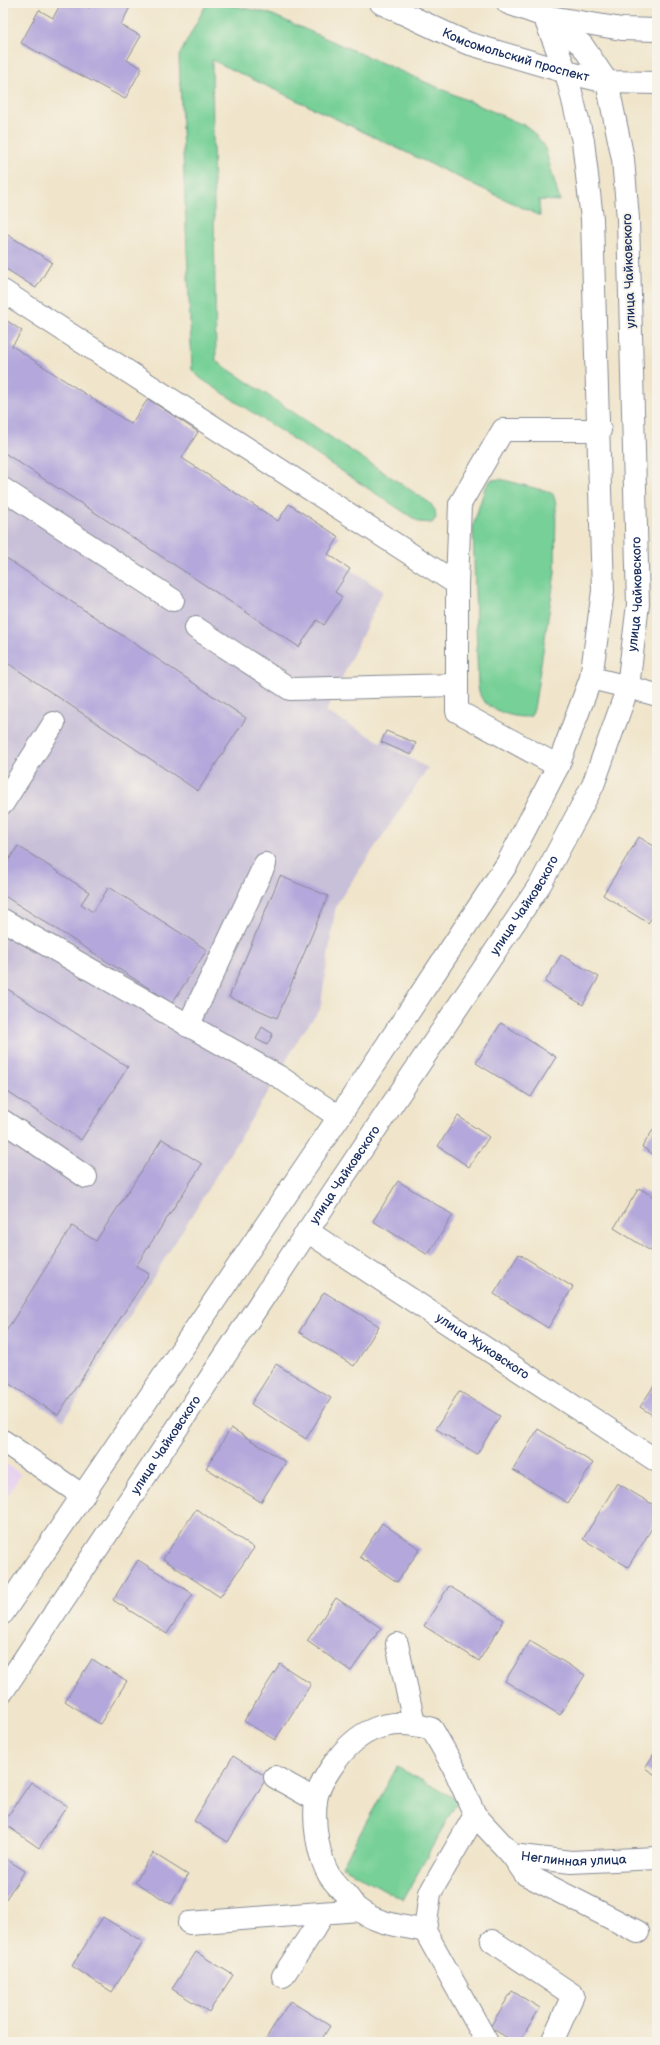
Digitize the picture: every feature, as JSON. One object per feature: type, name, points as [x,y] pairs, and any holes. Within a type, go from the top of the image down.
[{"type":"main road","name":"Комсомольский проспект","points":[[381,3],[468,43],[566,72],[607,82],[657,83]]},
{"type":"main road","points":[[508,3],[622,29],[657,30]]},
{"type":"main road","points":[[3,1613],[339,1117],[506,864],[558,766],[591,678],[603,590],[600,430],[592,219],[583,141],[566,72],[540,10]]},
{"type":"main road","name":"улица Чайковского","points":[[3,1691],[307,1231],[541,883],[593,785],[628,688],[638,604],[628,219],[624,159],[607,82],[582,45],[540,10]]},
{"type":"main road","points":[[3,291],[457,584]]},
{"type":"main road","points":[[558,766],[457,710],[457,584],[460,504],[503,430],[600,430]]},
{"type":"main road","points":[[3,489],[173,600]]},
{"type":"main road","points":[[196,628],[290,689],[457,685]]},
{"type":"main road","points":[[591,678],[657,695]]},
{"type":"main road","points":[[3,803],[54,723]]},
{"type":"main road","points":[[188,1026],[264,864]]},
{"type":"main road","points":[[3,920],[278,1076],[339,1117]]},
{"type":"main road","points":[[3,1121],[86,1177]]},
{"type":"main road","name":"улица Жуковского","points":[[307,1231],[657,1461]]},
{"type":"main road","points":[[3,1440],[83,1496]]},
{"type":"main road","points":[[397,1644],[414,1723],[375,1728],[358,1736],[339,1756],[326,1776],[316,1800],[316,1825],[321,1854],[330,1875],[359,1910],[383,1922],[425,1931]]},
{"type":"main road","name":"Неглинная улица","points":[[414,1723],[432,1729],[453,1766],[475,1815],[512,1855],[571,1862],[657,1858]]},
{"type":"main road","points":[[275,1777],[316,1800]]},
{"type":"main road","points":[[475,1815],[430,1893],[425,1931],[487,2042]]},
{"type":"main road","points":[[512,1855],[525,1874],[638,1932]]},
{"type":"main road","points":[[189,1923],[324,1914],[359,1910]]},
{"type":"main road","points":[[283,1976],[324,1914]]},
{"type":"main road","points":[[492,1941],[573,1995],[552,2042]]},
{"type":"shaded area","points":[[3,339],[383,591],[326,712],[428,768],[336,905],[320,1010],[300,1036],[278,1076],[64,1421],[3,1382]]},
{"type":"shaded area","points":[[3,1462],[21,1474],[3,1503]]},
{"type":"green space","points":[[207,3],[220,3],[268,13],[528,127],[544,145],[560,201],[539,200],[540,216],[212,60],[216,361],[430,503],[435,510],[436,518],[432,523],[419,522],[200,378],[192,370],[179,56]]},
{"type":"green space","points":[[500,479],[553,494],[556,504],[555,573],[534,709],[531,716],[526,717],[512,716],[498,711],[482,699],[478,687],[473,526],[485,488],[491,480]]},
{"type":"green space","points":[[397,1767],[458,1800],[403,1900],[342,1866]]},
{"type":"building","points":[[61,3],[80,3],[89,8],[91,3],[132,3],[121,25],[141,36],[127,60],[142,68],[125,99],[21,43],[39,10],[53,18]]},
{"type":"building","points":[[3,232],[52,262],[36,288],[3,267]]},
{"type":"building","points":[[3,318],[22,331],[12,346],[131,424],[148,399],[198,432],[182,458],[278,521],[289,504],[339,537],[328,554],[350,569],[335,592],[342,597],[324,625],[317,620],[299,647],[3,452]]},
{"type":"building","points":[[3,556],[246,718],[198,791],[3,660]]},
{"type":"building","points":[[386,731],[416,743],[411,755],[381,742]]},
{"type":"building","points":[[639,837],[657,848],[657,910],[648,923],[603,895]]},
{"type":"building","points":[[18,846],[89,892],[81,904],[93,912],[109,887],[207,950],[172,1003],[3,895],[3,869]]},
{"type":"building","points":[[280,876],[328,896],[277,1018],[229,997]]},
{"type":"building","points":[[561,955],[599,977],[583,1005],[545,982]]},
{"type":"building","points":[[3,986],[128,1067],[81,1140],[3,1089]]},
{"type":"building","points":[[501,1023],[556,1057],[531,1097],[476,1063]]},
{"type":"building","points":[[262,1027],[273,1034],[267,1045],[256,1039]]},
{"type":"building","points":[[458,1116],[489,1137],[469,1167],[438,1146]]},
{"type":"building","points":[[657,1124],[657,1157],[642,1147]]},
{"type":"building","points":[[162,1139],[202,1164],[136,1266],[149,1274],[58,1415],[3,1380],[3,1336],[72,1226],[96,1241]]},
{"type":"building","points":[[398,1181],[453,1215],[428,1255],[373,1221]]},
{"type":"building","points":[[639,1188],[657,1199],[657,1255],[614,1228]]},
{"type":"building","points":[[519,1254],[573,1287],[548,1328],[494,1294]]},
{"type":"building","points":[[324,1292],[379,1326],[354,1366],[299,1332]]},
{"type":"building","points":[[276,1364],[331,1398],[306,1439],[251,1404]]},
{"type":"building","points":[[657,1381],[657,1418],[640,1407]]},
{"type":"building","points":[[459,1391],[500,1416],[477,1454],[436,1429]]},
{"type":"building","points":[[231,1428],[286,1462],[261,1502],[206,1468]]},
{"type":"building","points":[[538,1429],[593,1463],[568,1503],[513,1470]]},
{"type":"building","points":[[617,1483],[657,1507],[657,1520],[628,1567],[583,1539]]},
{"type":"building","points":[[196,1509],[254,1548],[220,1597],[163,1559]]},
{"type":"building","points":[[382,1523],[420,1549],[397,1582],[360,1557]]},
{"type":"building","points":[[138,1560],[193,1594],[167,1634],[113,1600]]},
{"type":"building","points":[[449,1586],[504,1620],[479,1661],[424,1626]]},
{"type":"building","points":[[336,1598],[381,1628],[351,1671],[307,1641]]},
{"type":"building","points":[[530,1641],[585,1675],[560,1715],[505,1681]]},
{"type":"building","points":[[92,1659],[127,1681],[100,1724],[65,1701]]},
{"type":"building","points":[[280,1664],[311,1684],[275,1740],[244,1721]]},
{"type":"building","points":[[657,1749],[657,1776],[645,1768]]},
{"type":"building","points":[[233,1756],[267,1777],[228,1842],[194,1821]]},
{"type":"building","points":[[31,1782],[67,1806],[39,1848],[3,1823]]},
{"type":"building","points":[[153,1853],[188,1875],[171,1904],[135,1882]]},
{"type":"building","points":[[3,1857],[25,1871],[3,1903]]},
{"type":"building","points":[[103,1917],[143,1942],[112,1992],[72,1966]]},
{"type":"building","points":[[196,1952],[233,1975],[209,2012],[172,1989]]},
{"type":"building","points":[[512,1991],[540,2008],[519,2042],[514,2042],[490,2027]]},
{"type":"building","points":[[290,2001],[330,2026],[320,2042],[273,2042],[266,2038]]}]
